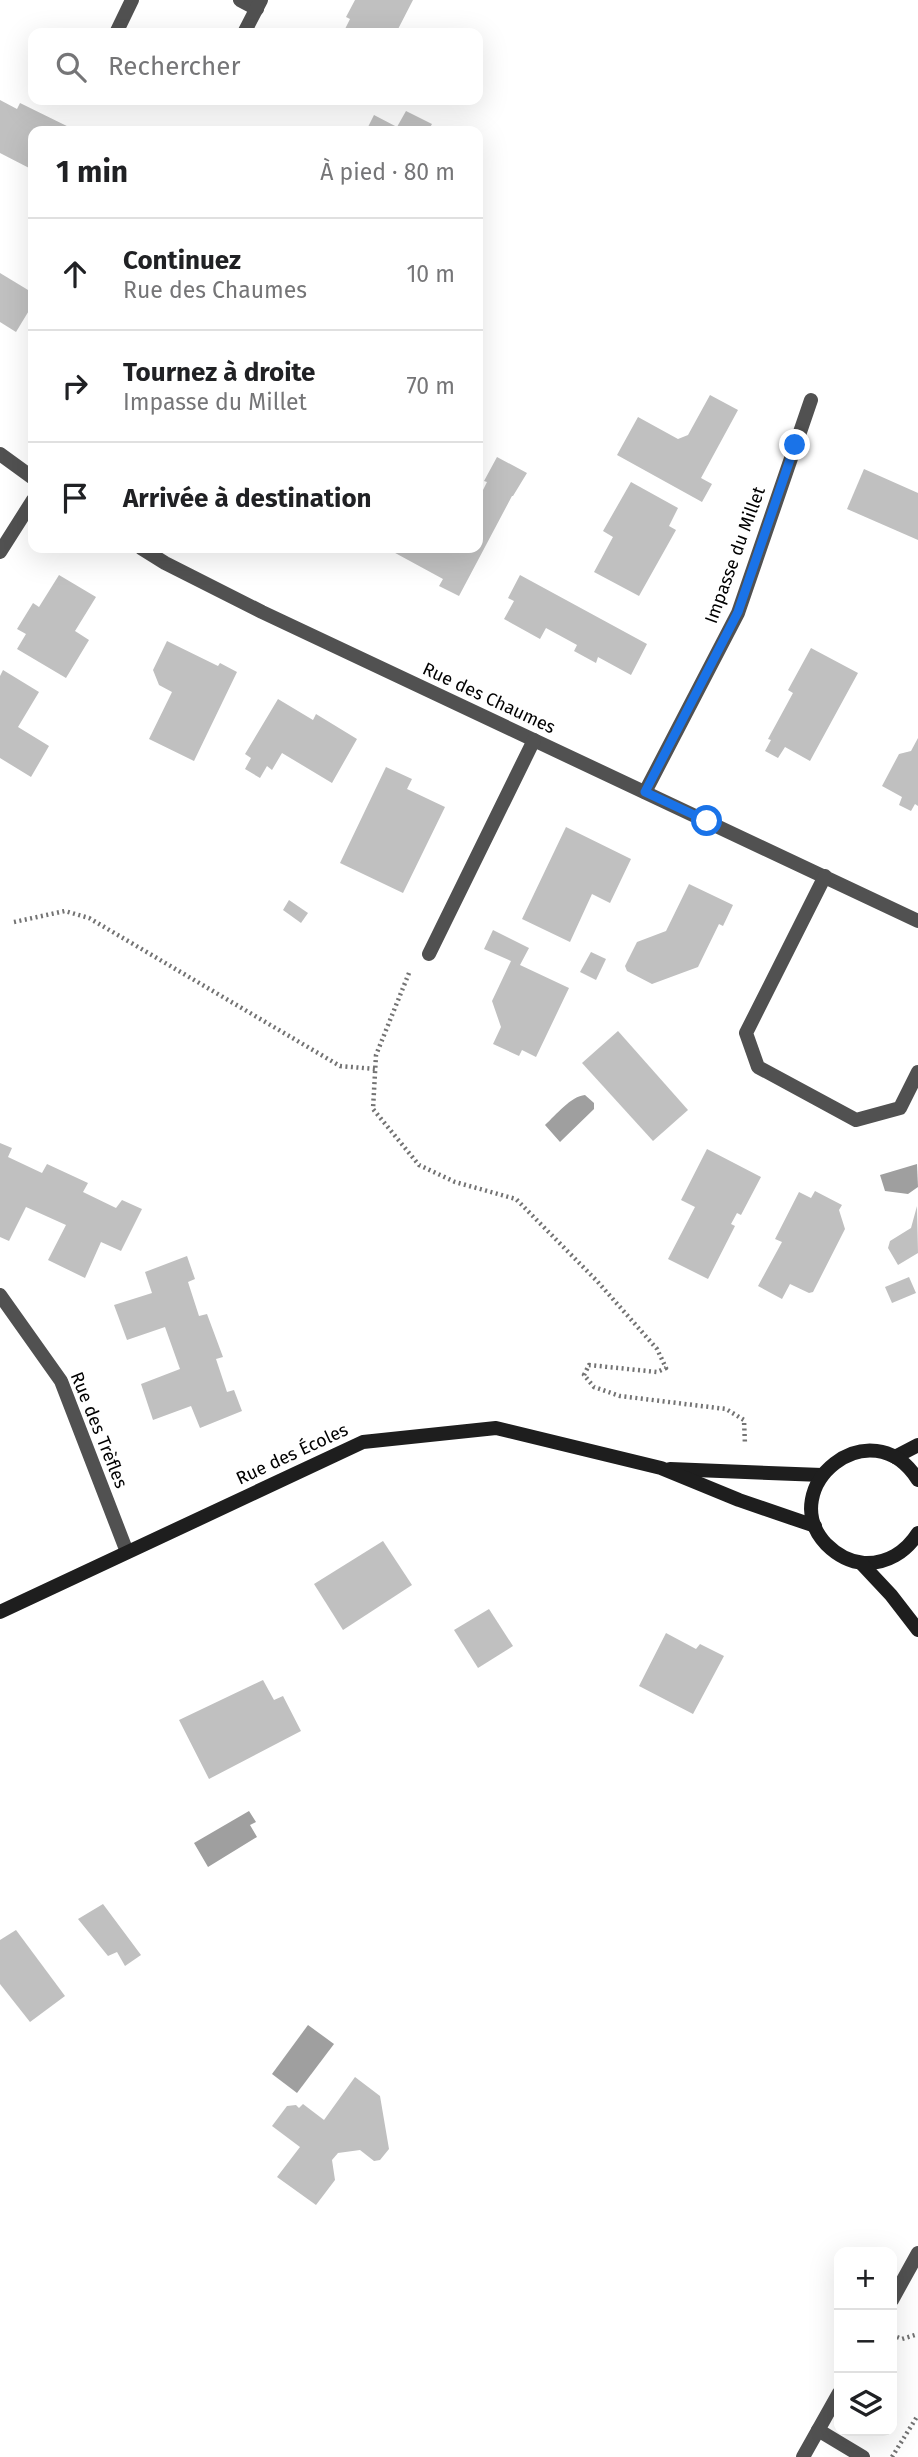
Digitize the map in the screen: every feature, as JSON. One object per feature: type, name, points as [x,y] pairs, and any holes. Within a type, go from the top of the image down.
[{"type":"street","points":[[118,28],[132,0]]},
{"type":"street","points":[[240,0],[259,4],[247,28]]},
{"type":"street","name":"Impasse du Millet","points":[[645,792],[738,612],[811,400]]},
{"type":"street","points":[[0,454],[28,474]]},
{"type":"street","points":[[0,552],[28,508]]},
{"type":"street","name":"Rue des Chaumes","points":[[149,553],[262,612],[918,921]]},
{"type":"street","points":[[429,954],[534,740]]},
{"type":"street","points":[[825,876],[746,1033],[758,1067],[856,1120],[900,1108],[918,1072]]},
{"type":"street","name":"Rue des Trèfles","points":[[0,1295],[61,1381],[127,1552]]},
{"type":"street","name":"Rue des Écoles","points":[[0,1612],[363,1442],[496,1428],[661,1468],[738,1500],[815,1526]]},
{"type":"street","points":[[895,1457],[918,1445]]},
{"type":"street","points":[[918,1480],[908,1466],[880,1451],[863,1450],[847,1454],[833,1462],[822,1475],[814,1491],[812,1509],[815,1526],[833,1551],[862,1563],[887,1560],[899,1554],[918,1535]]},
{"type":"street","name":"Rue des Écoles","points":[[661,1468],[822,1475]]},
{"type":"street","points":[[862,1563],[918,1630]]},
{"type":"street","points":[[897,2291],[918,2253]]},
{"type":"street","points":[[803,2457],[834,2402]]},
{"type":"street","points":[[818,2430],[863,2457]]},
{"type":"path","points":[[14,922],[65,911],[89,918],[340,1066],[375,1069]]},
{"type":"path","points":[[429,954],[413,963],[376,1055],[373,1109],[419,1165],[455,1182],[516,1199],[597,1281],[657,1349],[666,1368],[657,1373],[589,1365],[584,1375],[594,1387],[620,1396],[726,1409],[744,1420],[745,1450]]},
{"type":"path","points":[[897,2336],[902,2339],[918,2334]]},
{"type":"path","points":[[892,2457],[918,2415]]},
{"type":"shaded area","points":[[585,1095],[594,1103],[594,1109],[560,1142],[545,1125],[569,1102]]},
{"type":"shaded area","points":[[917,1164],[918,1187],[908,1194],[885,1191],[880,1175]]},
{"type":"shaded area","points":[[249,1811],[256,1822],[250,1825],[257,1837],[208,1867],[194,1843]]},
{"type":"shaded area","points":[[308,2025],[334,2044],[297,2093],[272,2074]]},
{"type":"building","points":[[355,0],[413,0],[399,28],[346,28],[350,19],[346,17]]},
{"type":"building","points":[[0,100],[17,109],[20,103],[67,126],[28,126],[28,167],[0,153]]},
{"type":"building","points":[[406,111],[432,124],[431,126],[398,126]]},
{"type":"building","points":[[374,115],[395,126],[368,126]]},
{"type":"building","points":[[0,273],[28,290],[28,312],[16,332],[0,322]]},
{"type":"building","points":[[710,395],[738,410],[701,478],[712,484],[702,502],[617,455],[638,417],[678,439],[688,435]]},
{"type":"building","points":[[497,457],[527,473],[483,551],[483,490],[487,482],[484,481]]},
{"type":"building","points":[[864,469],[918,493],[918,540],[847,509]]},
{"type":"building","points":[[631,482],[678,508],[669,526],[676,530],[639,596],[594,572],[613,537],[603,531]]},
{"type":"building","points":[[395,553],[482,553],[459,596],[439,586],[443,579]]},
{"type":"building","points":[[59,575],[96,597],[75,631],[89,640],[66,678],[17,649],[26,634],[17,629],[33,603],[39,607]]},
{"type":"building","points":[[520,575],[647,644],[631,675],[598,657],[596,663],[574,651],[577,645],[546,628],[540,639],[504,619],[514,601],[508,598]]},
{"type":"building","points":[[167,641],[218,666],[220,663],[237,672],[194,761],[149,739],[172,692],[159,685],[153,670]]},
{"type":"building","points":[[811,648],[858,673],[810,761],[785,747],[778,758],[765,751],[771,740],[768,739],[793,693],[788,690]]},
{"type":"building","points":[[3,670],[39,692],[18,727],[49,746],[31,777],[0,758],[0,676]]},
{"type":"building","points":[[278,699],[313,720],[316,714],[357,739],[332,783],[282,753],[272,770],[267,766],[260,778],[245,769],[251,758],[245,754]]},
{"type":"building","points":[[918,738],[918,806],[915,804],[911,811],[899,805],[902,797],[882,786],[899,754],[911,751]]},
{"type":"building","points":[[386,767],[412,779],[407,789],[445,807],[403,893],[340,863]]},
{"type":"building","points":[[566,827],[631,859],[610,903],[592,894],[570,942],[522,919]]},
{"type":"building","points":[[689,884],[733,905],[723,926],[719,924],[698,967],[652,984],[627,971],[625,966],[637,942],[666,931]]},
{"type":"building","points":[[289,900],[308,913],[301,923],[283,910]]},
{"type":"building","points":[[493,930],[529,948],[520,965],[569,988],[536,1057],[522,1050],[519,1056],[493,1044],[501,1027],[492,1001],[511,961],[484,949]]},
{"type":"building","points":[[591,952],[606,959],[596,980],[580,972]]},
{"type":"building","points":[[618,1031],[688,1110],[653,1141],[582,1063]]},
{"type":"building","points":[[0,1143],[12,1148],[8,1157],[42,1173],[47,1164],[88,1183],[83,1192],[116,1208],[122,1200],[142,1209],[121,1251],[101,1242],[85,1278],[48,1260],[66,1225],[26,1207],[9,1241],[0,1237]]},
{"type":"building","points":[[707,1149],[761,1177],[741,1215],[737,1213],[731,1224],[735,1226],[708,1279],[668,1259],[695,1207],[681,1200]]},
{"type":"building","points":[[815,1191],[842,1205],[839,1210],[845,1229],[813,1292],[809,1293],[790,1284],[782,1299],[758,1286],[782,1242],[775,1239],[799,1192],[811,1198]]},
{"type":"building","points":[[917,1206],[918,1253],[898,1265],[888,1248],[890,1241],[911,1228]]},
{"type":"building","points":[[187,1256],[195,1279],[188,1282],[199,1316],[207,1314],[223,1357],[216,1359],[227,1392],[234,1390],[242,1411],[200,1428],[191,1406],[153,1420],[141,1384],[180,1369],[165,1327],[127,1340],[114,1305],[152,1293],[145,1272]]},
{"type":"building","points":[[909,1277],[916,1293],[892,1303],[885,1287]]},
{"type":"building","points":[[383,1541],[412,1585],[343,1630],[314,1584]]},
{"type":"building","points":[[489,1609],[513,1646],[478,1668],[454,1630]]},
{"type":"building","points":[[666,1633],[696,1649],[700,1644],[724,1656],[693,1714],[639,1686]]},
{"type":"building","points":[[263,1680],[274,1700],[283,1696],[301,1731],[209,1779],[179,1720]]},
{"type":"building","points":[[103,1904],[141,1955],[125,1966],[117,1952],[108,1956],[78,1919]]},
{"type":"building","points":[[16,1930],[65,1996],[30,2022],[0,1984],[0,1940]]},
{"type":"building","points":[[355,2077],[380,2096],[389,2149],[380,2160],[374,2161],[360,2150],[338,2153],[332,2160],[335,2180],[316,2205],[277,2177],[300,2147],[272,2126],[287,2106],[296,2105],[299,2108],[303,2104],[324,2120]]},
{"type":"route","points":[[707,821],[645,792],[738,612],[795,445]]}]
